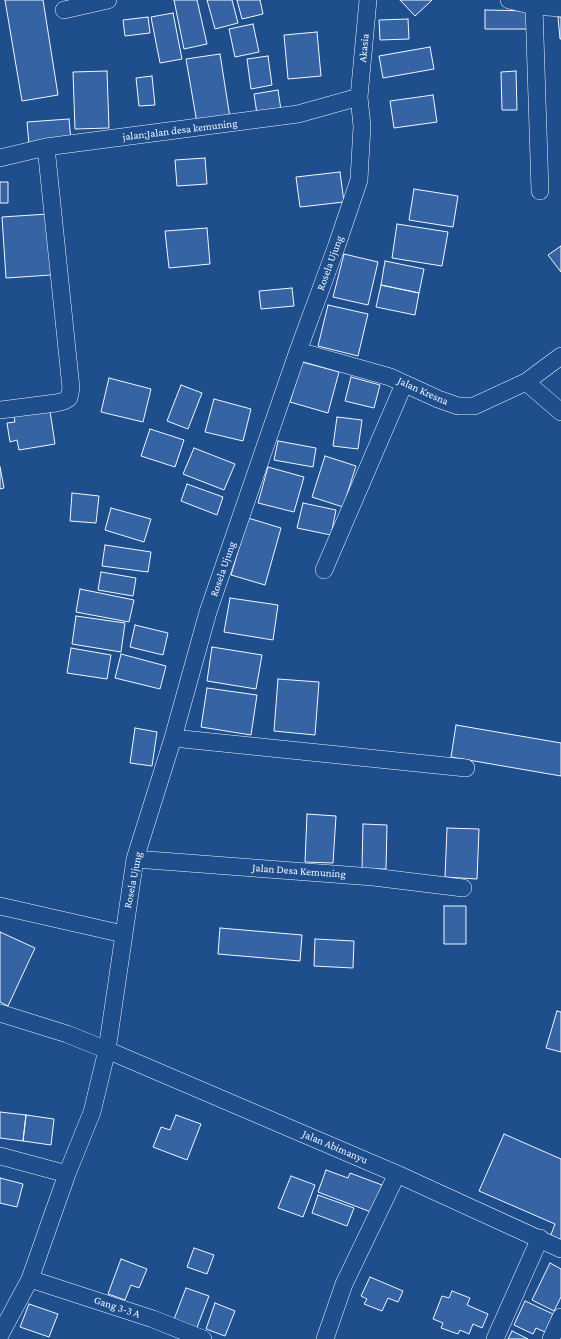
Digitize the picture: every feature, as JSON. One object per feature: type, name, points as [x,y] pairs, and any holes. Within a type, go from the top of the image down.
[{"type":"street","points":[[64,10],[108,0]]},
{"type":"street","name":"Akasia","points":[[359,97],[368,0]]},
{"type":"street","points":[[509,0],[534,6],[561,8]]},
{"type":"street","points":[[534,6],[540,191]]},
{"type":"street","name":"jalan;Jalan desa kemuning","points":[[0,158],[46,147],[298,114],[359,97]]},
{"type":"street","name":"Rosela Ujung","points":[[0,1335],[30,1278],[66,1174],[92,1112],[107,1050],[135,859],[174,738],[208,612],[359,180],[362,126],[359,97]]},
{"type":"street","points":[[0,410],[64,401],[69,398],[71,388],[46,147]]},
{"type":"street","name":"Jalan Kresna","points":[[298,351],[390,377],[444,402],[458,406],[474,406],[526,382],[561,356]]},
{"type":"street","points":[[526,382],[561,412]]},
{"type":"street","points":[[324,570],[404,384]]},
{"type":"street","points":[[174,738],[466,768]]},
{"type":"street","name":"Jalan Desa Kemuning","points":[[135,859],[373,877],[463,888]]},
{"type":"street","points":[[0,906],[123,934]]},
{"type":"street","name":"Jalan Abimanyu","points":[[0,1013],[67,1034],[107,1050],[397,1174],[540,1238],[561,1249]]},
{"type":"street","points":[[0,1156],[66,1174]]},
{"type":"street","points":[[326,1339],[344,1284],[397,1174]]},
{"type":"street","points":[[495,1339],[540,1238]]},
{"type":"street","name":"Gang 3-3 A","points":[[30,1278],[153,1319],[203,1339]]},
{"type":"street","points":[[551,1339],[561,1317]]},
{"type":"building","points":[[5,0],[43,0],[58,95],[22,101]]},
{"type":"building","points":[[174,0],[197,0],[207,44],[184,49]]},
{"type":"building","points":[[207,0],[232,0],[238,23],[215,29]]},
{"type":"building","points":[[237,0],[260,0],[263,14],[242,19]]},
{"type":"building","points":[[400,0],[432,0],[415,16]]},
{"type":"building","points":[[485,10],[533,11],[533,29],[485,29]]},
{"type":"building","points":[[173,13],[182,59],[160,63],[151,17]]},
{"type":"building","points":[[148,17],[150,33],[125,36],[123,20]]},
{"type":"building","points":[[558,17],[561,17],[561,39],[560,39]]},
{"type":"building","points":[[408,19],[409,39],[380,40],[379,20]]},
{"type":"building","points":[[253,24],[259,52],[235,57],[229,29]]},
{"type":"building","points":[[317,32],[321,76],[288,79],[284,35]]},
{"type":"building","points":[[430,47],[434,69],[383,78],[379,56]]},
{"type":"building","points":[[220,54],[230,118],[197,123],[186,59]]},
{"type":"building","points":[[268,56],[272,85],[251,89],[247,59]]},
{"type":"building","points":[[107,71],[109,128],[75,129],[73,72]]},
{"type":"building","points":[[516,71],[517,110],[502,110],[501,72]]},
{"type":"building","points":[[152,76],[155,105],[139,106],[136,78]]},
{"type":"building","points":[[278,90],[281,110],[257,114],[254,94]]},
{"type":"building","points":[[433,95],[437,122],[394,128],[390,101]]},
{"type":"building","points":[[69,119],[71,141],[29,145],[27,122]]},
{"type":"building","points":[[205,158],[207,184],[177,186],[175,160]]},
{"type":"building","points":[[340,172],[344,202],[300,207],[296,177]]},
{"type":"building","points":[[0,182],[8,182],[8,203],[0,203]]},
{"type":"building","points":[[414,189],[458,196],[453,227],[409,220]]},
{"type":"building","points":[[48,214],[51,275],[6,278],[2,217]]},
{"type":"building","points":[[397,224],[448,232],[442,266],[392,258]]},
{"type":"building","points":[[207,228],[210,264],[169,268],[165,231]]},
{"type":"building","points":[[561,246],[561,272],[548,255]]},
{"type":"building","points":[[344,254],[378,262],[368,305],[333,297]]},
{"type":"building","points":[[385,261],[424,269],[419,293],[381,285]]},
{"type":"building","points":[[381,285],[419,293],[415,315],[376,307]]},
{"type":"building","points":[[292,288],[294,306],[261,309],[259,291]]},
{"type":"building","points":[[328,305],[368,314],[358,356],[318,346]]},
{"type":"building","points":[[302,362],[339,372],[328,413],[290,402]]},
{"type":"building","points":[[351,377],[380,385],[374,408],[345,401]]},
{"type":"building","points":[[109,378],[151,389],[143,422],[101,412]]},
{"type":"building","points":[[181,385],[202,393],[188,429],[167,421]]},
{"type":"building","points":[[214,399],[251,409],[243,441],[205,432]]},
{"type":"building","points":[[50,411],[55,444],[19,450],[17,440],[10,442],[7,423],[15,422],[14,416]]},
{"type":"building","points":[[337,417],[362,420],[358,449],[333,446]]},
{"type":"building","points":[[150,429],[184,440],[175,467],[141,456]]},
{"type":"building","points":[[278,441],[316,448],[313,467],[274,460]]},
{"type":"building","points":[[194,448],[235,464],[224,490],[183,474]]},
{"type":"building","points":[[325,456],[356,466],[343,507],[312,497]]},
{"type":"building","points":[[0,467],[4,488],[0,489]]},
{"type":"building","points":[[268,467],[304,477],[294,512],[258,503]]},
{"type":"building","points":[[187,484],[223,497],[217,515],[181,501]]},
{"type":"building","points":[[72,493],[99,496],[96,523],[70,521]]},
{"type":"building","points":[[303,503],[336,510],[331,535],[297,528]]},
{"type":"building","points":[[111,508],[151,519],[144,542],[105,530]]},
{"type":"building","points":[[248,518],[281,528],[265,585],[231,575]]},
{"type":"building","points":[[105,545],[151,552],[148,572],[102,566]]},
{"type":"building","points":[[101,572],[136,578],[133,596],[98,590]]},
{"type":"building","points":[[80,589],[134,600],[129,622],[76,612]]},
{"type":"building","points":[[230,598],[278,605],[273,640],[224,632]]},
{"type":"building","points":[[76,616],[125,623],[121,652],[72,644]]},
{"type":"building","points":[[135,625],[168,633],[163,655],[130,647]]},
{"type":"building","points":[[212,647],[262,655],[256,689],[207,681]]},
{"type":"building","points":[[71,648],[111,655],[107,679],[67,673]]},
{"type":"building","points":[[121,654],[166,666],[160,689],[115,678]]},
{"type":"building","points":[[278,679],[319,682],[315,735],[274,731]]},
{"type":"building","points":[[207,688],[257,695],[251,735],[201,727]]},
{"type":"building","points":[[456,725],[561,743],[561,776],[451,757]]},
{"type":"building","points":[[135,728],[157,732],[152,766],[130,763]]},
{"type":"building","points":[[307,814],[336,816],[333,863],[305,862]]},
{"type":"building","points":[[363,824],[387,825],[386,869],[362,869]]},
{"type":"building","points":[[447,828],[479,829],[477,879],[445,877]]},
{"type":"building","points":[[444,906],[466,906],[466,944],[444,944]]},
{"type":"building","points":[[220,928],[302,935],[300,961],[218,954]]},
{"type":"building","points":[[0,932],[35,948],[8,1006],[0,1002]]},
{"type":"building","points":[[315,939],[354,941],[353,968],[314,966]]},
{"type":"building","points":[[557,1011],[561,1012],[561,1052],[546,1048]]},
{"type":"building","points":[[0,1112],[26,1115],[23,1141],[0,1138]]},
{"type":"building","points":[[26,1115],[54,1119],[51,1145],[23,1141]]},
{"type":"building","points":[[176,1115],[201,1124],[187,1160],[153,1147],[161,1127],[170,1130]]},
{"type":"building","points":[[504,1134],[561,1159],[561,1242],[550,1237],[555,1224],[479,1191]]},
{"type":"building","points":[[326,1170],[348,1178],[350,1173],[382,1185],[371,1212],[318,1192]]},
{"type":"building","points":[[291,1176],[315,1185],[303,1217],[278,1208]]},
{"type":"building","points":[[0,1178],[23,1184],[17,1207],[0,1203]]},
{"type":"building","points":[[318,1195],[354,1208],[347,1226],[312,1213]]},
{"type":"building","points":[[194,1248],[214,1255],[207,1274],[187,1267]]},
{"type":"building","points":[[121,1259],[147,1269],[139,1288],[131,1285],[125,1300],[108,1294]]},
{"type":"building","points":[[550,1263],[561,1269],[561,1297],[554,1311],[532,1300]]},
{"type":"building","points":[[370,1277],[403,1291],[398,1302],[388,1298],[382,1311],[364,1304],[367,1299],[361,1296]]},
{"type":"building","points":[[186,1288],[209,1296],[196,1330],[173,1322]]},
{"type":"building","points":[[452,1291],[470,1298],[467,1305],[488,1314],[482,1328],[473,1324],[469,1334],[460,1330],[458,1334],[441,1328],[443,1323],[433,1319],[442,1296],[449,1298]]},
{"type":"building","points":[[525,1301],[553,1314],[545,1332],[536,1328],[533,1334],[514,1325]]},
{"type":"building","points":[[215,1303],[235,1311],[225,1336],[206,1329]]},
{"type":"building","points":[[29,1304],[58,1314],[49,1337],[20,1327]]},
{"type":"building","points":[[512,1331],[528,1339],[508,1339]]}]
